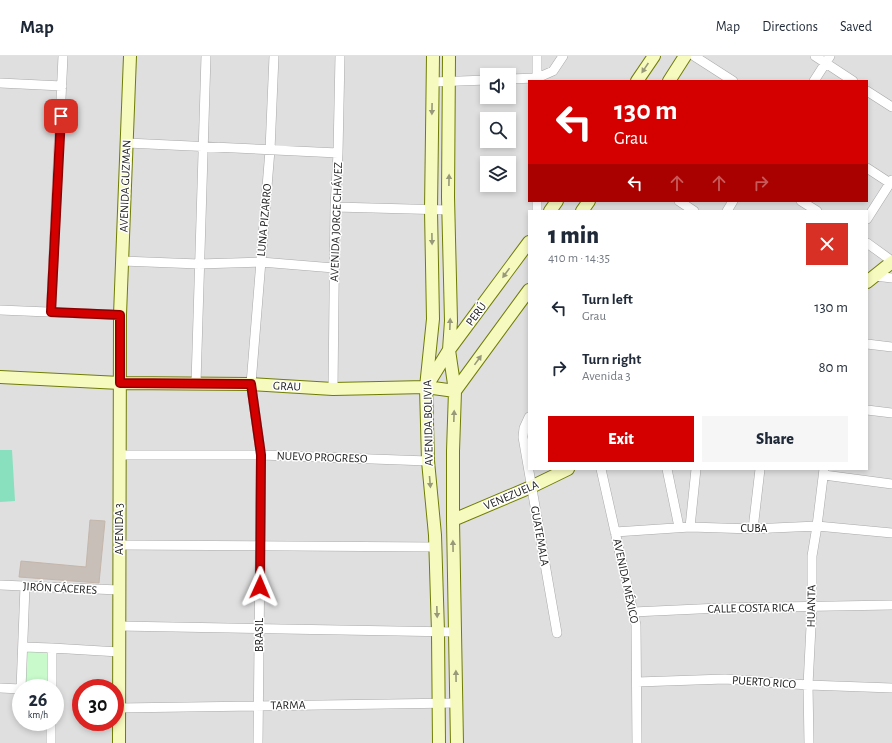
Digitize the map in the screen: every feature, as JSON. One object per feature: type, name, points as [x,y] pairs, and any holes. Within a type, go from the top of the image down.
[{"type":"street","points":[[51,312],[63,56]]},
{"type":"street","name":"AVENIDA GUZMAN","points":[[120,315],[130,56]]},
{"type":"street","points":[[196,383],[206,56]]},
{"type":"street","name":"LUNA PIZARRO","points":[[251,384],[270,150],[274,56]]},
{"type":"street","name":"AVENIDA JORGE CHÁVEZ","points":[[333,389],[335,207],[338,153],[340,56]]},
{"type":"street","name":"AVENIDA BOLIVIA","points":[[433,56],[431,210],[433,319],[426,387],[428,461],[435,547],[438,632],[439,743]]},
{"type":"street","name":"AVENIDA BOLIVIA","points":[[449,56],[448,210],[451,321],[449,350],[455,391],[453,520],[457,743]]},
{"type":"street","points":[[537,56],[537,79]]},
{"type":"street","points":[[516,79],[537,79],[553,71],[563,56]]},
{"type":"street","points":[[638,80],[654,56]]},
{"type":"street","points":[[670,80],[686,56]]},
{"type":"street","points":[[694,56],[731,80]]},
{"type":"street","points":[[815,56],[828,60],[852,80]]},
{"type":"street","points":[[815,80],[828,60]]},
{"type":"street","points":[[433,82],[480,80]]},
{"type":"street","points":[[0,83],[62,86]]},
{"type":"street","points":[[868,92],[892,107]]},
{"type":"street","points":[[127,143],[338,153]]},
{"type":"street","points":[[868,169],[891,182],[868,217]]},
{"type":"street","points":[[680,202],[692,210]]},
{"type":"street","points":[[803,202],[815,210]]},
{"type":"street","points":[[335,207],[448,210]]},
{"type":"street","name":"PERÚ","points":[[426,387],[449,350],[528,243]]},
{"type":"street","points":[[868,244],[892,262],[871,279]]},
{"type":"street","points":[[122,261],[199,264],[261,262],[334,268]]},
{"type":"street","points":[[871,279],[892,278]]},
{"type":"street","points":[[455,391],[528,291]]},
{"type":"street","points":[[0,310],[120,315]]},
{"type":"street","name":"AVENIDA 3","points":[[119,679],[120,315]]},
{"type":"street","points":[[868,344],[892,347]]},
{"type":"street","name":"GRAU","points":[[0,377],[120,383],[251,384],[333,389],[426,387],[455,391]]},
{"type":"street","name":"BRASIL","points":[[251,384],[261,455],[258,743]]},
{"type":"street","points":[[868,410],[892,413]]},
{"type":"street","name":"GUATEMALA","points":[[528,419],[524,428],[523,437],[528,468]]},
{"type":"street","name":"NUEVO PROGRESO","points":[[120,455],[261,455],[428,461]]},
{"type":"street","name":"GUATEMALA","points":[[528,470],[557,632]]},
{"type":"street","name":"VENEZUELA","points":[[453,520],[531,487],[564,470]]},
{"type":"street","name":"AVENIDA MÉXICO","points":[[601,470],[636,625],[637,743]]},
{"type":"street","points":[[667,470],[679,527]]},
{"type":"street","points":[[690,527],[696,470]]},
{"type":"street","points":[[753,529],[760,470]]},
{"type":"street","points":[[824,472],[892,484]]},
{"type":"street","name":"HUANTA","points":[[809,743],[808,685],[812,607],[812,556],[824,472]]},
{"type":"street","name":"CUBA","points":[[615,532],[679,527],[753,529],[817,526],[892,533]]},
{"type":"street","points":[[119,545],[435,547]]},
{"type":"street","name":"JIRÓN CÁCERES","points":[[0,585],[119,590]]},
{"type":"street","points":[[21,679],[25,586]]},
{"type":"street","name":"CALLE COSTA RICA","points":[[633,612],[720,608],[892,605]]},
{"type":"street","points":[[119,626],[455,632]]},
{"type":"street","points":[[23,647],[119,652]]},
{"type":"street","points":[[52,648],[52,679]]},
{"type":"street","name":"PUERTO RICO","points":[[637,682],[725,679],[808,685],[892,688]]},
{"type":"street","points":[[0,688],[12,689]]},
{"type":"street","name":"TARMA","points":[[124,708],[456,703]]},
{"type":"street","points":[[51,731],[51,743]]},
{"type":"street","name":"AVENIDA 3","points":[[119,731],[119,743]]},
{"type":"shaded area","points":[[0,56],[892,56],[892,743],[0,743]]},
{"type":"green space","points":[[0,450],[12,450],[15,501],[0,502]]},
{"type":"green space","points":[[25,648],[48,649],[47,679],[25,679]]},
{"type":"building","points":[[90,520],[105,521],[99,583],[19,577],[21,561],[86,567]]},
{"type":"route","points":[[61,116],[51,312],[120,315],[120,383],[251,384],[261,455],[260,587]]}]
